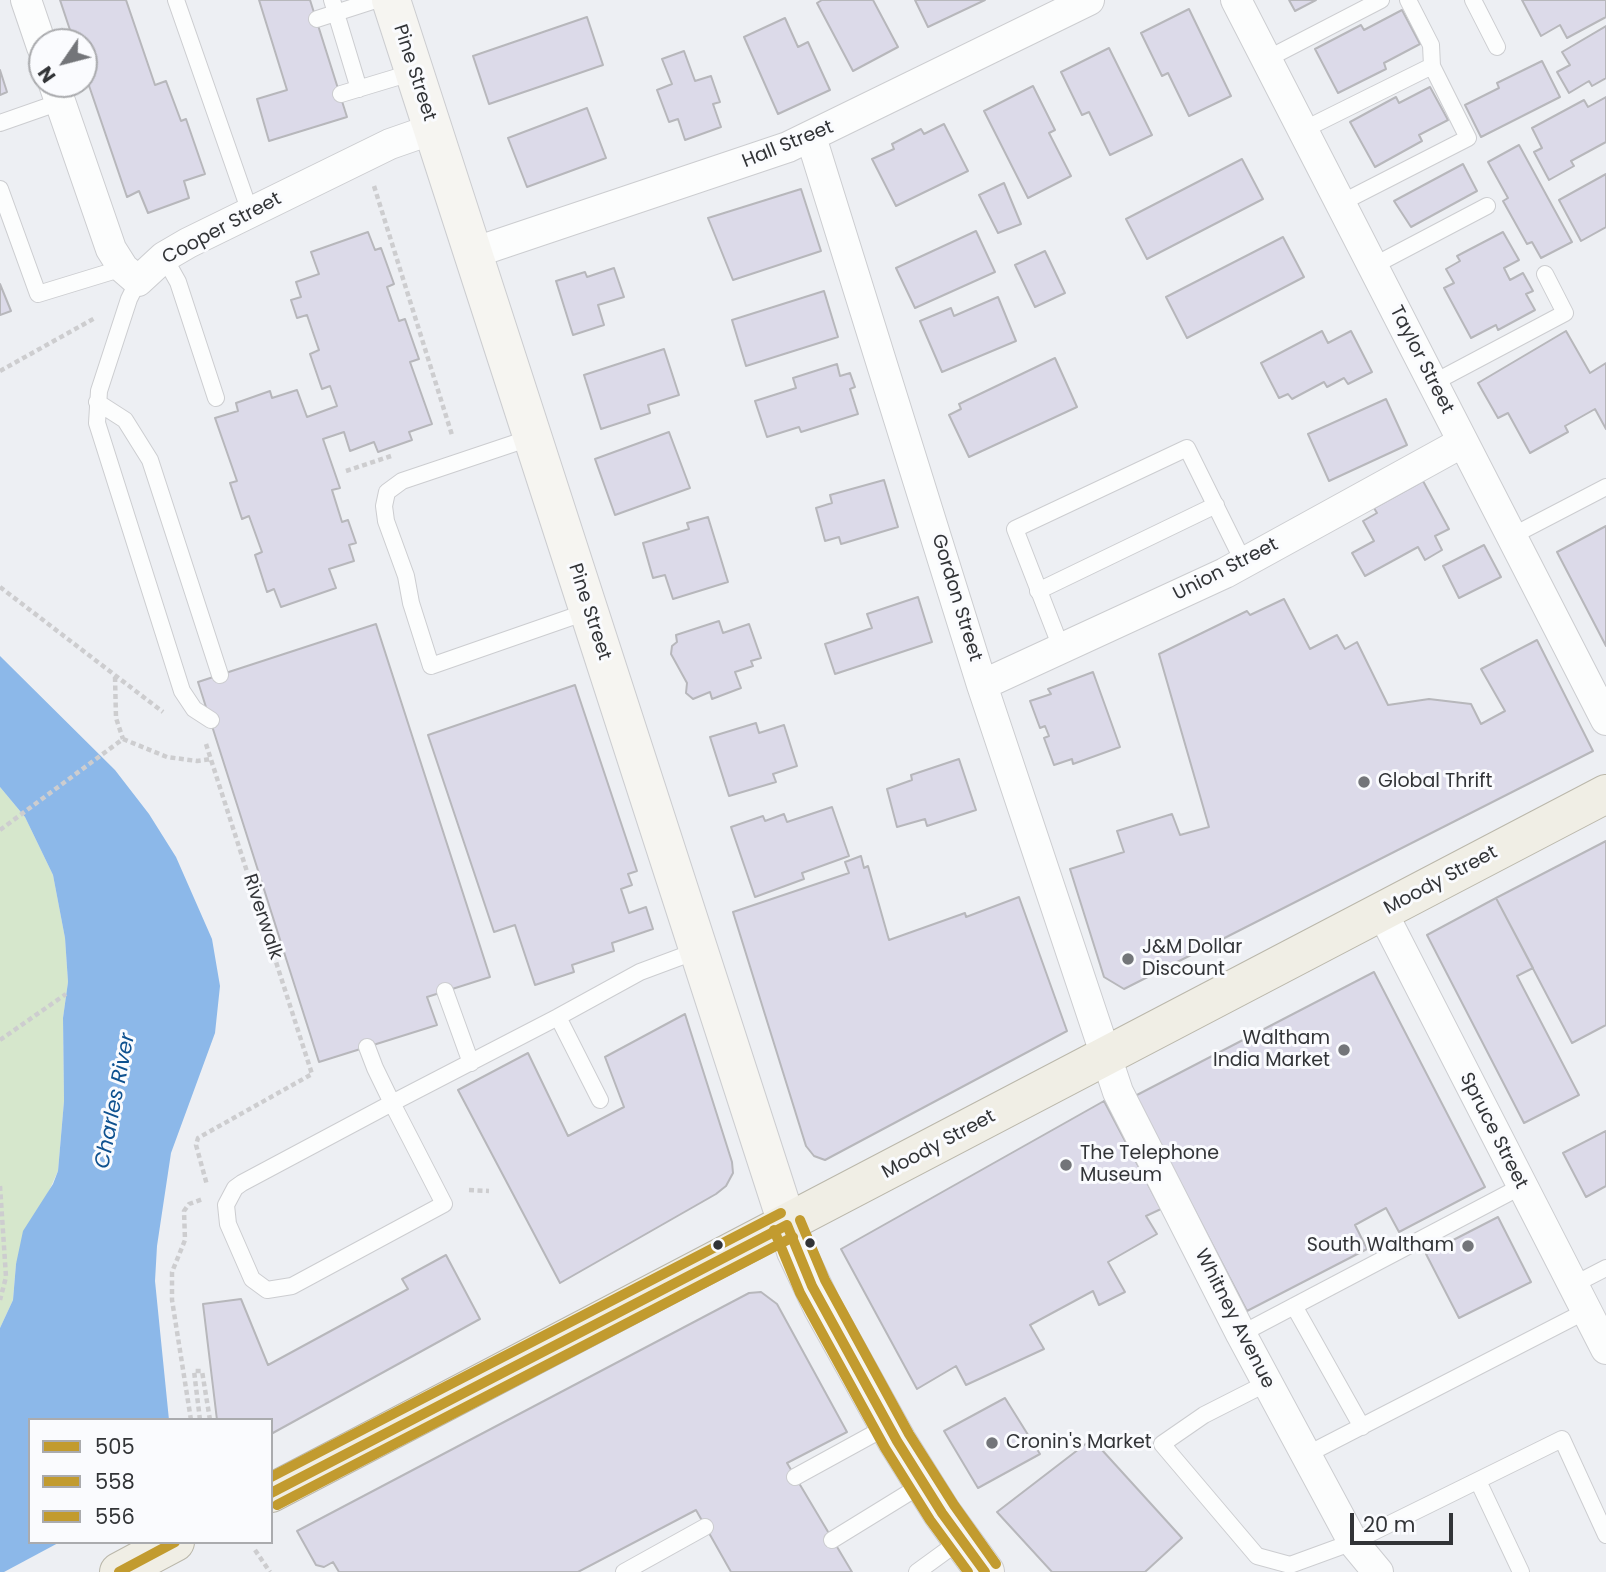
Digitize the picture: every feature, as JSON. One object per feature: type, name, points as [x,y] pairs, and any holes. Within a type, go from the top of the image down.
[{"type":"main road","name":"Moody Street","points":[[273,1492],[1606,794]]},
{"type":"main road","points":[[119,1572],[172,1544]]},
{"type":"street","points":[[26,0],[36,28]]},
{"type":"street","name":"Pine Street","points":[[391,0],[786,1225],[811,1286],[888,1426],[923,1484],[985,1572]]},
{"type":"street","name":"Hall Street","points":[[473,253],[744,163],[811,137],[1089,0]]},
{"type":"street","name":"Taylor Street","points":[[1237,0],[1606,720]]},
{"type":"street","points":[[59,98],[107,238],[131,274]]},
{"type":"street","name":"Cooper Street","points":[[131,274],[390,144],[433,129]]},
{"type":"street","name":"Gordon Street","points":[[811,137],[982,685],[1106,1057]]},
{"type":"street","name":"Union Street","points":[[982,685],[1244,563],[1463,442]]},
{"type":"street","name":"Spruce Street","points":[[1382,912],[1606,1349]]},
{"type":"street","name":"Whitney Avenue","points":[[1106,1057],[1118,1093],[1241,1334],[1353,1542],[1378,1572]]},
{"type":"lane","points":[[176,0],[250,212]]},
{"type":"lane","points":[[317,19],[334,6],[376,0]]},
{"type":"lane","points":[[1267,59],[1381,0]]},
{"type":"lane","points":[[1341,203],[1468,138],[1432,66],[1431,45],[1408,0]]},
{"type":"lane","points":[[1473,0],[1497,47]]},
{"type":"lane","points":[[334,6],[359,89]]},
{"type":"lane","points":[[1303,130],[1432,66]]},
{"type":"lane","points":[[341,94],[414,72]]},
{"type":"lane","points":[[0,123],[48,98]]},
{"type":"lane","points":[[0,189],[38,294],[131,274],[129,299],[97,402],[100,435],[182,691],[194,709],[211,720]]},
{"type":"lane","points":[[1373,266],[1487,206]]},
{"type":"lane","points":[[164,257],[178,282],[216,398]]},
{"type":"lane","points":[[1433,383],[1565,313],[1545,274]]},
{"type":"lane","points":[[97,402],[125,420],[145,448],[220,675]]},
{"type":"lane","points":[[533,437],[402,481],[387,492],[384,506],[386,521],[406,576],[411,603],[431,666],[589,611]]},
{"type":"lane","points":[[1062,650],[1015,529],[1187,448],[1244,563]]},
{"type":"lane","points":[[1512,537],[1606,487]]},
{"type":"lane","points":[[1038,591],[1216,505]]},
{"type":"lane","points":[[367,1047],[392,1103],[444,1204],[284,1290],[267,1290],[260,1286],[246,1269],[228,1224],[226,1205],[229,1196],[242,1183],[392,1103],[558,1017],[640,972],[699,950]]},
{"type":"lane","points":[[446,991],[471,1063]]},
{"type":"lane","points":[[558,1017],[600,1100]]},
{"type":"lane","points":[[1241,1334],[1522,1186]]},
{"type":"lane","points":[[1306,1455],[1362,1427],[1580,1298],[1606,1268]]},
{"type":"lane","points":[[1294,1306],[1362,1427]]},
{"type":"lane","points":[[1267,1383],[1204,1415],[1162,1444],[1257,1556],[1290,1566],[1353,1542],[1562,1439],[1606,1535]]},
{"type":"lane","points":[[795,1477],[888,1426]]},
{"type":"lane","points":[[1478,1481],[1521,1572]]},
{"type":"lane","points":[[832,1540],[923,1484]]},
{"type":"lane","points":[[624,1572],[705,1527]]},
{"type":"lane","points":[[917,1572],[961,1540]]},
{"type":"path","points":[[373,182],[452,435]]},
{"type":"path","points":[[0,372],[85,325],[97,312]]},
{"type":"path","points":[[0,587],[166,713]]},
{"type":"path","points":[[115,676],[116,718],[123,739],[167,758],[197,761],[211,759]]},
{"type":"path","name":"Riverwalk","points":[[196,736],[206,743],[313,1074]]},
{"type":"path","points":[[0,830],[123,739]]},
{"type":"path","points":[[0,1040],[66,994]]},
{"type":"path","points":[[0,1186],[6,1277],[0,1300]]},
{"type":"path","points":[[469,1190],[489,1191]]},
{"type":"path","points":[[200,1418],[194,1371],[202,1370],[210,1418]]},
{"type":"path","points":[[255,1550],[270,1572]]},
{"type":"green space","points":[[0,787],[25,817],[53,875],[65,938],[68,982],[63,1018],[64,1101],[58,1171],[16,1264],[13,1300],[0,1328]]},
{"type":"water","name":"Charles River","points":[[0,656],[115,770],[149,814],[176,857],[212,939],[220,986],[215,1033],[171,1153],[157,1246],[155,1281],[169,1418],[28,1418],[28,1544],[212,1544],[226,1572],[0,1572],[0,1328],[13,1300],[16,1264],[23,1231],[53,1184],[58,1171],[64,1101],[63,1018],[68,982],[65,938],[53,875],[25,817],[0,787]]},
{"type":"pier","points":[[56,1544],[216,1544],[230,1572],[4,1572]]},
{"type":"building","points":[[60,0],[126,0],[155,85],[166,81],[181,121],[186,119],[205,174],[184,181],[189,198],[148,213],[139,191],[127,197],[93,98],[98,98],[98,28],[69,28]]},
{"type":"building","points":[[259,0],[310,0],[347,117],[269,141],[257,99],[287,90]]},
{"type":"building","points":[[822,0],[873,0],[898,47],[853,71],[817,3]]},
{"type":"building","points":[[915,0],[985,0],[928,27]]},
{"type":"building","points":[[1289,0],[1316,0],[1295,11]]},
{"type":"building","points":[[1522,0],[1606,0],[1606,17],[1567,38],[1560,25],[1541,36]]},
{"type":"building","points":[[1189,9],[1231,96],[1189,116],[1168,73],[1162,76],[1141,33]]},
{"type":"building","points":[[1402,10],[1420,44],[1384,63],[1386,69],[1338,93],[1315,49],[1361,25],[1364,30]]},
{"type":"building","points":[[587,17],[603,65],[489,104],[473,56]]},
{"type":"building","points":[[785,18],[798,47],[808,42],[830,90],[778,114],[744,37]]},
{"type":"building","points":[[1606,26],[1606,78],[1592,86],[1589,81],[1569,93],[1557,72],[1570,65],[1562,52]]},
{"type":"building","points":[[1109,48],[1152,135],[1110,155],[1089,112],[1082,115],[1061,72]]},
{"type":"building","points":[[684,51],[695,81],[711,76],[720,102],[713,104],[721,127],[685,140],[678,119],[669,122],[657,90],[672,84],[662,59]]},
{"type":"building","points":[[1542,61],[1560,97],[1481,137],[1465,105],[1499,88],[1497,83]]},
{"type":"building","points":[[0,70],[7,92],[0,95]]},
{"type":"building","points":[[1033,86],[1055,130],[1049,133],[1071,176],[1028,198],[984,111]]},
{"type":"building","points":[[1430,87],[1448,120],[1419,135],[1422,141],[1375,167],[1350,122],[1396,97],[1399,103]]},
{"type":"building","points":[[1606,97],[1606,142],[1571,161],[1574,166],[1549,180],[1534,152],[1542,148],[1532,128],[1584,100],[1588,107]]},
{"type":"building","points":[[587,108],[606,158],[527,187],[508,138]]},
{"type":"building","points":[[944,124],[968,171],[896,206],[872,159],[894,149],[892,144],[921,129],[924,134]]},
{"type":"building","points":[[1519,145],[1572,242],[1541,258],[1532,242],[1527,244],[1503,201],[1508,198],[1488,162]]},
{"type":"building","points":[[1242,159],[1263,199],[1147,259],[1126,219]]},
{"type":"building","points":[[1463,164],[1477,191],[1411,227],[1394,201]]},
{"type":"building","points":[[1606,174],[1606,227],[1581,241],[1559,200]]},
{"type":"building","points":[[1004,183],[1021,224],[998,233],[979,195]]},
{"type":"building","points":[[801,189],[821,251],[733,280],[708,218]]},
{"type":"building","points":[[976,231],[995,272],[915,308],[896,268]]},
{"type":"building","points":[[368,232],[375,250],[381,248],[394,284],[387,287],[399,321],[405,319],[419,359],[410,362],[432,424],[409,432],[412,440],[378,452],[374,442],[350,451],[344,432],[323,439],[340,488],[332,490],[342,522],[348,520],[356,543],[349,545],[354,561],[329,569],[336,588],[281,607],[274,589],[267,592],[255,555],[262,552],[249,516],[242,519],[230,483],[237,481],[215,418],[238,411],[236,403],[270,391],[272,398],[297,390],[307,417],[337,406],[330,386],[322,389],[310,354],[319,350],[307,315],[297,318],[291,300],[301,297],[296,282],[319,274],[311,252]]},
{"type":"building","points":[[1503,232],[1519,260],[1504,268],[1510,280],[1523,273],[1533,291],[1526,294],[1535,310],[1498,330],[1496,325],[1471,338],[1444,288],[1454,283],[1446,269],[1460,261],[1457,256]]},
{"type":"building","points":[[1283,237],[1304,277],[1187,338],[1166,297]]},
{"type":"building","points":[[1045,251],[1065,293],[1035,307],[1015,265]]},
{"type":"building","points":[[614,268],[624,297],[598,305],[604,325],[573,335],[556,281],[585,272],[587,277]]},
{"type":"building","points":[[0,284],[11,311],[0,315]]},
{"type":"building","points":[[824,291],[838,337],[746,366],[732,320]]},
{"type":"building","points":[[998,297],[1016,341],[942,372],[920,321],[951,308],[954,316]]},
{"type":"building","points":[[1322,331],[1328,343],[1351,331],[1372,372],[1348,384],[1344,378],[1327,387],[1324,382],[1292,399],[1288,394],[1279,398],[1261,363]]},
{"type":"building","points":[[1566,331],[1590,373],[1606,363],[1606,429],[1595,409],[1565,426],[1568,432],[1530,453],[1508,413],[1498,418],[1478,383]]},
{"type":"building","points":[[664,349],[679,395],[648,405],[650,413],[601,429],[584,375]]},
{"type":"building","points":[[1055,358],[1077,407],[969,457],[949,415],[961,409],[959,404]]},
{"type":"building","points":[[837,364],[840,376],[850,373],[855,387],[850,389],[858,414],[801,432],[799,427],[767,437],[755,401],[796,388],[793,378]]},
{"type":"building","points":[[1386,399],[1407,445],[1329,481],[1308,434]]},
{"type":"building","points":[[669,432],[690,488],[615,515],[595,459]]},
{"type":"building","points":[[884,480],[898,527],[841,544],[839,537],[825,541],[816,508],[832,503],[830,495]]},
{"type":"building","points":[[1423,481],[1449,529],[1435,536],[1442,550],[1425,560],[1418,547],[1365,576],[1352,553],[1374,541],[1363,521],[1377,513],[1374,508]]},
{"type":"building","points":[[708,517],[728,582],[673,599],[665,575],[653,578],[643,543],[689,529],[687,523]]},
{"type":"building","points":[[1606,526],[1606,646],[1557,552]]},
{"type":"building","points":[[1484,545],[1501,577],[1459,598],[1443,566]]},
{"type":"building","points":[[918,597],[932,642],[835,674],[825,644],[872,628],[867,614]]},
{"type":"building","name":"Global Thrift","points":[[1284,599],[1310,649],[1337,635],[1345,649],[1357,642],[1388,705],[1429,699],[1471,704],[1481,724],[1505,711],[1481,669],[1537,640],[1593,751],[1124,989],[1104,977],[1070,869],[1124,852],[1117,831],[1172,814],[1180,835],[1209,827],[1159,654],[1247,611],[1250,615]]},
{"type":"building","points":[[719,621],[723,633],[749,624],[761,658],[751,661],[753,666],[735,672],[741,688],[712,699],[710,692],[693,699],[686,693],[687,683],[671,654],[672,646],[677,642],[676,635]]},
{"type":"building","points":[[376,624],[490,977],[427,997],[437,1025],[319,1062],[198,682]]},
{"type":"building","points":[[1093,672],[1120,747],[1073,764],[1072,759],[1054,765],[1044,738],[1049,736],[1045,726],[1040,728],[1030,701],[1051,694],[1048,689]]},
{"type":"building","points":[[575,685],[637,871],[628,874],[632,885],[621,889],[629,913],[646,907],[653,929],[612,943],[614,951],[572,965],[574,972],[535,985],[515,925],[494,932],[428,735]]},
{"type":"building","points":[[756,723],[759,733],[784,725],[797,766],[773,774],[776,782],[729,796],[710,737]]},
{"type":"building","points":[[959,759],[976,810],[927,826],[925,819],[897,827],[887,789],[912,780],[911,775]]},
{"type":"building","points":[[832,807],[849,856],[802,873],[804,879],[755,897],[731,827],[763,816],[765,821],[784,814],[787,822]]},
{"type":"building","points":[[1606,841],[1606,1025],[1572,1043],[1496,898]]},
{"type":"building","points":[[861,856],[864,868],[868,866],[889,940],[965,913],[966,917],[1019,897],[1067,1031],[825,1160],[814,1156],[806,1146],[733,912],[849,873],[845,862]]},
{"type":"building","points":[[1496,898],[1533,968],[1517,976],[1579,1095],[1524,1123],[1427,935]]},
{"type":"building","points":[[1374,972],[1485,1187],[1399,1232],[1386,1208],[1355,1225],[1367,1249],[1247,1311],[1135,1096]]},
{"type":"building","points":[[685,1014],[732,1162],[733,1173],[726,1186],[716,1194],[560,1283],[458,1090],[528,1053],[568,1136],[624,1107],[605,1057]]},
{"type":"building","points":[[1104,1101],[1161,1209],[1146,1216],[1157,1234],[1108,1262],[1125,1292],[1099,1305],[1093,1291],[1030,1325],[1044,1349],[966,1385],[956,1366],[917,1389],[841,1249]]},
{"type":"building","points":[[1606,1131],[1606,1186],[1586,1197],[1563,1153]]},
{"type":"building","points":[[1498,1217],[1531,1282],[1459,1318],[1426,1254]]},
{"type":"building","points":[[446,1255],[480,1319],[273,1433],[273,1418],[217,1418],[203,1304],[241,1299],[268,1365],[408,1289],[402,1279]]},
{"type":"building","points":[[761,1292],[777,1304],[847,1432],[787,1463],[852,1572],[731,1572],[696,1510],[578,1572],[339,1572],[333,1562],[324,1567],[316,1565],[297,1531],[749,1293]]},
{"type":"building","name":"Cronin's Market","points":[[1005,1398],[1040,1454],[978,1488],[944,1431]]},
{"type":"building","points":[[1092,1439],[1182,1538],[1145,1572],[1052,1572],[997,1512]]},
{"type":"transit line","name":"556","points":[[273,1476],[781,1213]]},
{"type":"transit line","name":"556","points":[[800,1220],[825,1280],[909,1434],[996,1564]]},
{"type":"transit line","name":"505","points":[[787,1225],[812,1286],[897,1441],[942,1513],[985,1572]]},
{"type":"transit line","name":"505","points":[[273,1492],[787,1225]]},
{"type":"transit line","name":"558","points":[[774,1230],[800,1293],[885,1448],[930,1520],[968,1572]]},
{"type":"transit line","name":"558","points":[[277,1505],[793,1237]]},
{"type":"transit line","name":"505","points":[[119,1572],[171,1544]]},
{"type":"place","name":"Global Thrift","points":[[1364,782]]},
{"type":"place","name":"J&M Dollar Discount","points":[[1128,959]]},
{"type":"place","name":"Waltham India Market","points":[[1344,1050]]},
{"type":"place","name":"The Telephone Museum","points":[[1066,1165]]},
{"type":"place","name":"South Waltham","points":[[1468,1246]]},
{"type":"place","name":"Cronin's Market","points":[[992,1443]]}]
